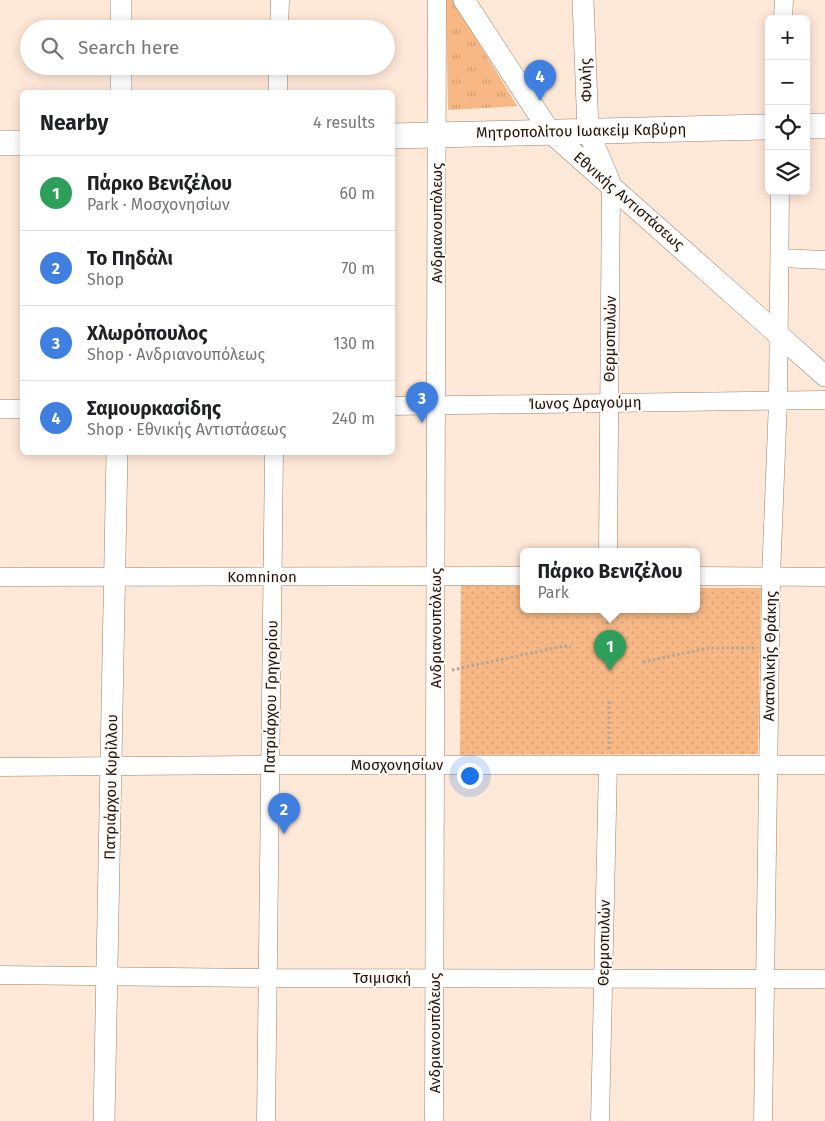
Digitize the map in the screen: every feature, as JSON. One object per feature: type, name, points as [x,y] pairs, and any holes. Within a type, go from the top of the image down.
[{"type":"main road","points":[[810,126],[825,126]]},
{"type":"main road","name":"Μητροπολίτου Ιωακείμ Καβύρη","points":[[395,136],[765,127]]},
{"type":"main road","points":[[0,143],[20,143]]},
{"type":"street","points":[[121,0],[121,20]]},
{"type":"street","points":[[279,20],[280,0]]},
{"type":"street","name":"Ανδριανουπόλεως","points":[[434,1121],[437,0]]},
{"type":"street","name":"Εθνικής Αντιστάσεως","points":[[464,0],[550,132],[825,376]]},
{"type":"street","name":"Φυλής","points":[[583,0],[588,131],[611,185]]},
{"type":"street","points":[[783,15],[784,0]]},
{"type":"street","points":[[121,75],[122,90]]},
{"type":"street","points":[[278,75],[278,90]]},
{"type":"street","name":"Θερμοπυλών","points":[[608,548],[611,185]]},
{"type":"street","name":"Ανατολικής Θράκης","points":[[763,1121],[771,577],[778,401],[780,195]]},
{"type":"street","points":[[780,258],[825,260]]},
{"type":"street","name":"Ίωνος Δραγούμη","points":[[395,406],[825,400]]},
{"type":"street","points":[[0,409],[20,409]]},
{"type":"street","name":"Πατριάρχου Κυρίλλου","points":[[104,1121],[117,455]]},
{"type":"street","name":"Πατριάρχου Γρηγορίου","points":[[266,1121],[274,455]]},
{"type":"street","name":"Komninon","points":[[0,577],[520,576]]},
{"type":"street","points":[[700,576],[825,577]]},
{"type":"street","name":"Θερμοπυλών","points":[[600,1121],[608,765]]},
{"type":"street","name":"Μοσχονησίων","points":[[0,767],[825,765]]},
{"type":"street","name":"Τσιμισκή","points":[[0,975],[267,978],[825,979]]},
{"type":"path","points":[[607,613],[607,624]]},
{"type":"path","points":[[436,674],[564,646],[571,647]]},
{"type":"path","points":[[643,662],[708,648],[770,648]]},
{"type":"path","points":[[608,765],[610,700]]},
{"type":"green space","points":[[446,0],[453,0],[517,106],[448,110]]},
{"type":"green space","points":[[461,585],[520,586],[520,613],[700,613],[700,588],[761,588],[758,754],[460,755]]},
{"type":"place","name":"Σαμουρκασίδης","points":[[540,101]]},
{"type":"place","name":"Χλωρόπουλος","points":[[422,423]]},
{"type":"place","name":"Πάρκο Βενιζέλου","points":[[610,671]]},
{"type":"place","name":"Το Πηδάλι","points":[[284,834]]}]
